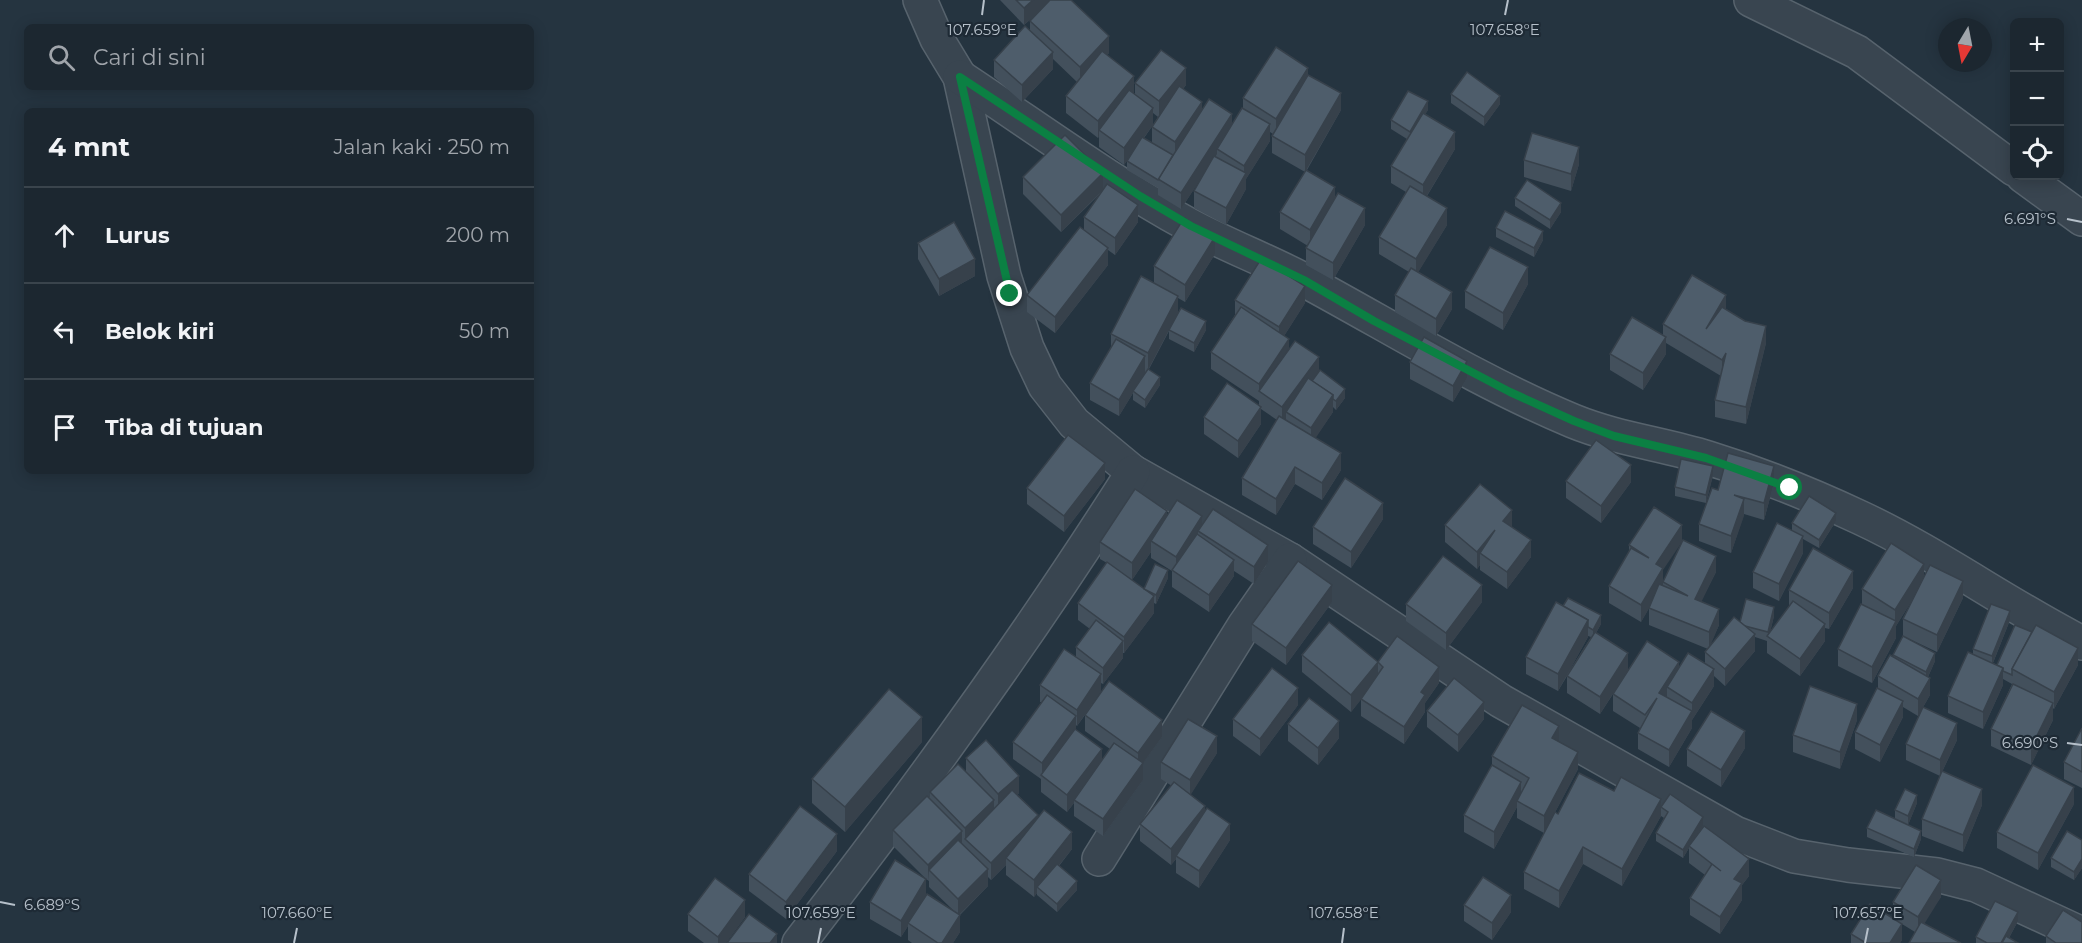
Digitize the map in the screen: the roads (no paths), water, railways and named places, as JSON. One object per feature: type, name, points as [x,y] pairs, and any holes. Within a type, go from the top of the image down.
[{"type":"street","points":[[920,0],[937,39],[960,77],[1004,276],[1027,348],[1045,386],[1074,423],[1132,472],[1290,560],[1501,701],[1735,834],[1794,855],[1848,865],[1936,875],[1976,885],[2082,934]]},
{"type":"street","points":[[1751,0],[1857,51],[2010,166]]},
{"type":"street","points":[[960,77],[1131,190],[1191,226],[1304,280],[1374,321],[1510,392],[1604,432],[1706,458],[1773,481],[1862,519],[1926,551],[2082,643]]},
{"type":"street","points":[[2029,180],[2082,219]]},
{"type":"street","points":[[800,943],[877,843],[1060,587],[1132,472]]},
{"type":"street","points":[[1099,859],[1244,626],[1290,560]]}]
